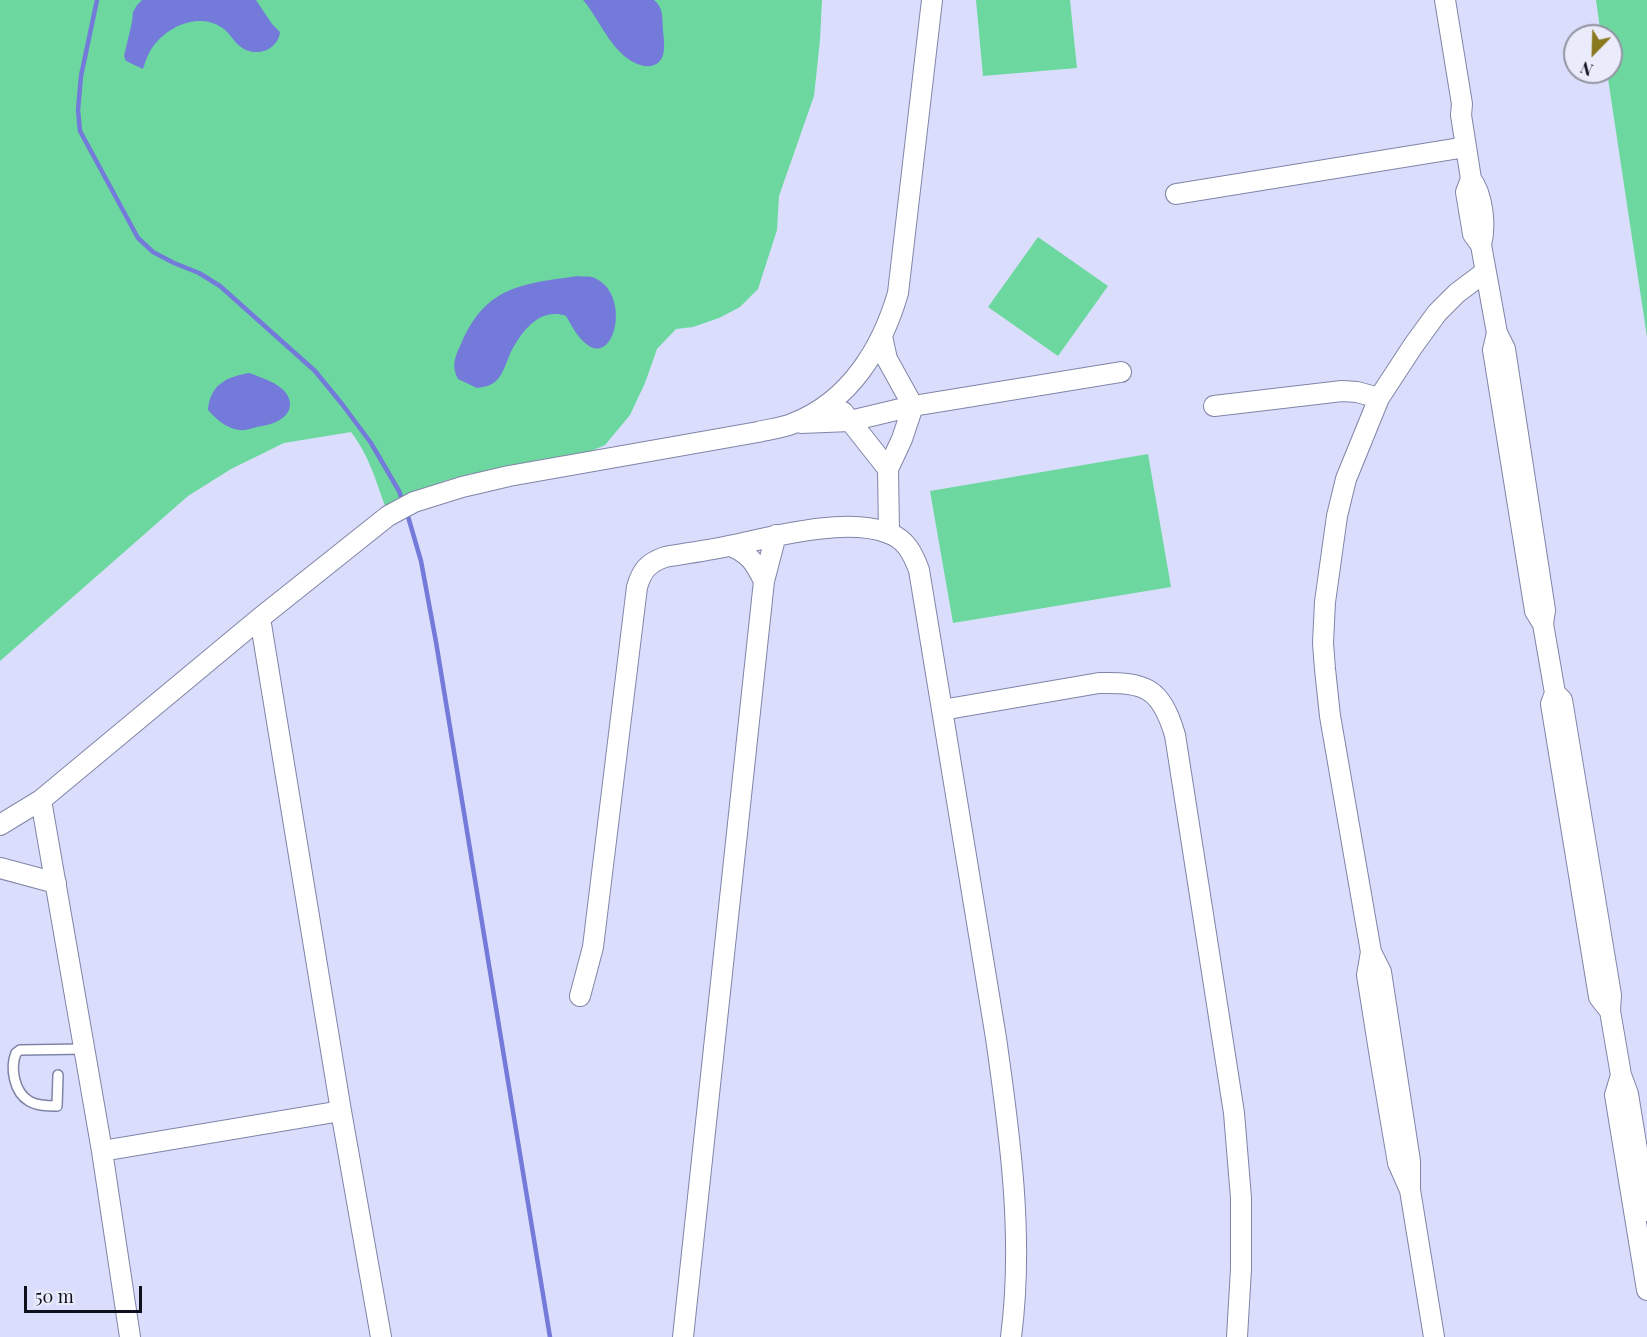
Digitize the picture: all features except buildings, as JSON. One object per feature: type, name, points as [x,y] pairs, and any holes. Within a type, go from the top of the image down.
[{"type":"street","points":[[793,424],[834,400],[858,374],[882,336],[892,311],[902,275],[932,0]]},
{"type":"street","points":[[1434,0],[1452,104],[1461,115]]},
{"type":"street","points":[[1445,0],[1462,104],[1461,115],[1471,179],[1477,188],[1484,232],[1481,245],[1497,333],[1493,350],[1514,445],[1535,611],[1543,624],[1555,693],[1551,704],[1611,995],[1610,1011],[1621,1075],[1628,1094],[1647,1211]]},
{"type":"street","points":[[1176,194],[1466,147]]},
{"type":"street","points":[[1434,1337],[1410,1190],[1398,1162],[1381,972],[1371,952],[1330,716],[1323,643],[1325,602],[1336,516],[1346,479],[1379,398],[1437,314],[1457,293],[1485,272]]},
{"type":"street","points":[[882,336],[887,359],[913,406],[902,439],[888,469],[889,533]]},
{"type":"street","points":[[0,825],[41,800],[260,618],[388,516],[414,502],[440,493],[509,476],[793,424],[850,421],[913,406],[1121,372]]},
{"type":"street","points":[[1214,406],[1342,391],[1357,392],[1379,398]]},
{"type":"street","points":[[834,400],[888,469]]},
{"type":"street","points":[[580,996],[593,947],[637,587],[648,565],[666,557],[731,546],[776,535],[846,527],[860,527],[889,533],[903,541],[912,553],[919,570],[996,1038],[1010,1145],[1016,1239],[1016,1281],[1011,1337]]},
{"type":"street","points":[[683,1337],[764,581],[776,535]]},
{"type":"street","points":[[731,546],[745,551],[764,581]]},
{"type":"street","points":[[260,618],[341,1111],[381,1337]]},
{"type":"street","points":[[942,710],[1099,683],[1119,682],[1148,690],[1159,698],[1168,710],[1177,746],[1234,1113],[1241,1208],[1240,1302],[1237,1337]]},
{"type":"street","points":[[41,800],[102,1151],[130,1337]]},
{"type":"street","points":[[1,867],[56,883]]},
{"type":"street","points":[[1621,1075],[1615,1095],[1642,1235],[1647,1290]]},
{"type":"street","points":[[102,1151],[341,1111]]},
{"type":"lane","points":[[58,1076],[57,1106],[32,1103],[19,1089],[13,1066],[16,1053],[20,1050],[85,1049]]},
{"type":"green space","points":[[0,0],[822,0],[814,96],[779,196],[777,230],[758,289],[740,307],[719,318],[693,327],[676,329],[657,349],[630,415],[605,445],[589,452],[444,481],[385,506],[367,459],[351,432],[284,443],[231,469],[188,496],[0,661]]},
{"type":"green space","points":[[976,0],[1070,0],[1077,68],[983,76]]},
{"type":"green space","points":[[1596,0],[1647,0],[1647,337],[1609,84],[1623,84],[1623,24],[1599,24]]},
{"type":"green space","points":[[1038,237],[1108,286],[1058,356],[988,307]]},
{"type":"green space","points":[[1148,454],[1171,587],[953,623],[930,491]]},
{"type":"water","points":[[142,0],[256,0],[280,32],[272,47],[256,52],[241,47],[224,29],[213,23],[195,21],[186,23],[161,37],[151,50],[143,69],[126,61],[124,56],[133,12]]},
{"type":"water","points":[[583,0],[654,0],[661,10],[662,17],[664,52],[660,61],[651,66],[644,66],[625,56],[611,42]]},
{"type":"water","points":[[578,276],[592,277],[604,284],[612,296],[616,309],[616,323],[613,335],[607,344],[599,348],[589,346],[578,336],[566,316],[547,315],[539,318],[525,330],[495,382],[477,388],[458,379],[454,366],[459,348],[471,325],[494,299],[523,286]]},
{"type":"water","points":[[249,373],[283,389],[290,406],[285,416],[274,423],[248,429],[234,429],[214,417],[208,410],[209,401],[216,388],[226,380]]},
{"type":"waterway","points":[[97,0],[81,76],[78,110],[80,131],[138,238],[153,252],[199,273],[220,286],[315,371],[371,443],[403,502]]},
{"type":"waterway","points":[[407,513],[421,561],[436,642],[550,1337]]}]
